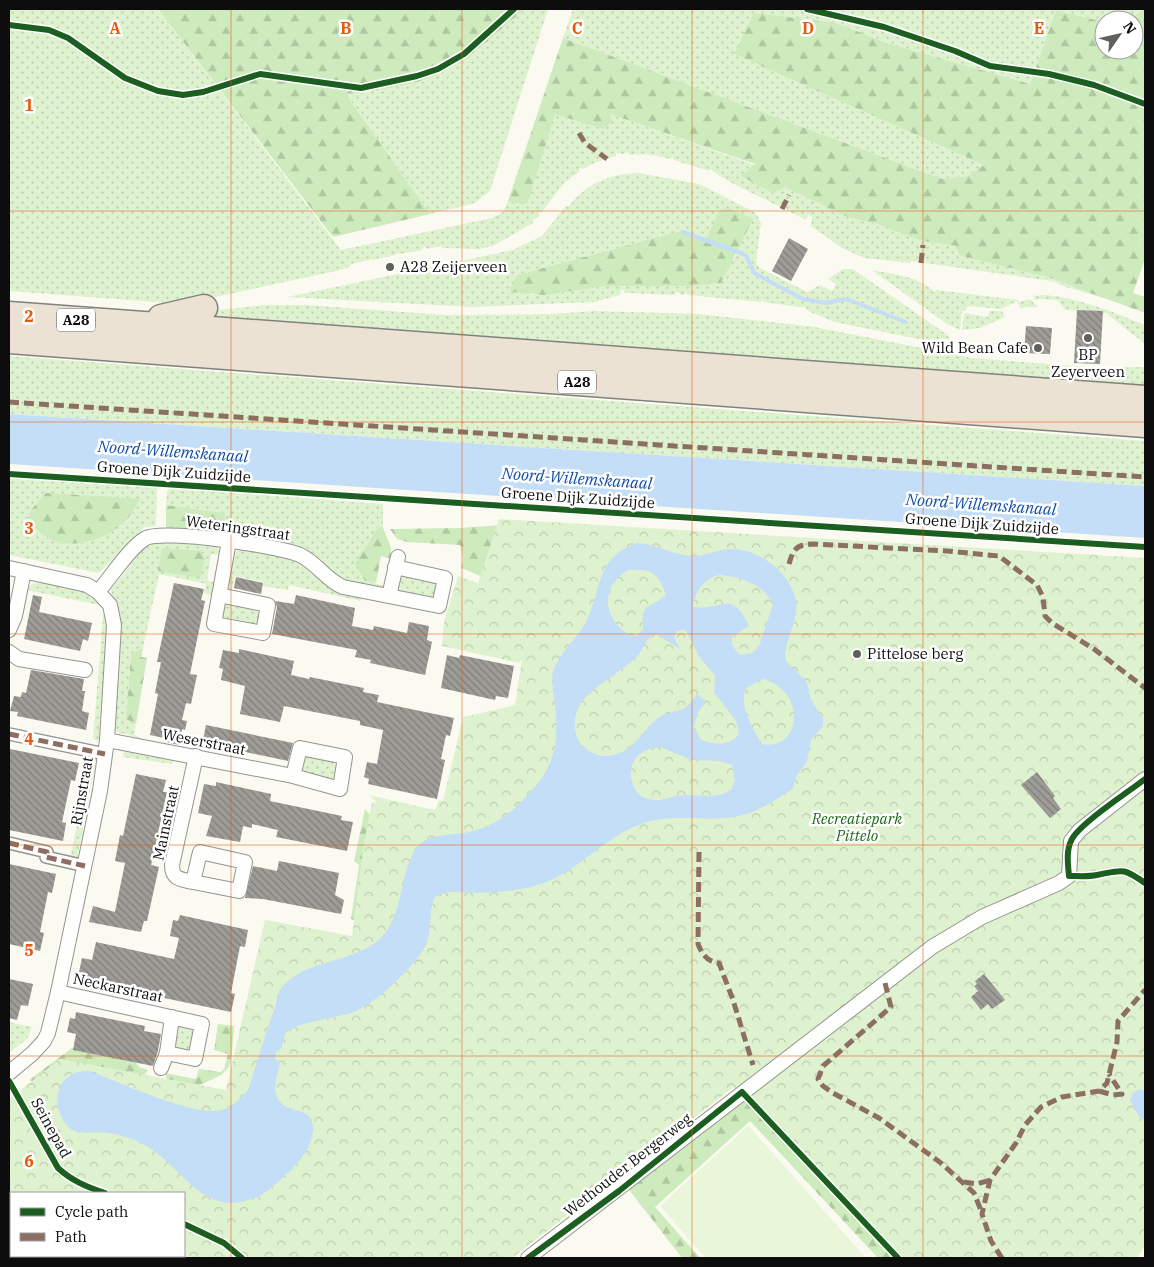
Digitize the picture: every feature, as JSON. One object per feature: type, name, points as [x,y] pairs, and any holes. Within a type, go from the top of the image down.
[{"type":"highway","name":"A28","points":[[144,324],[172,314],[204,308]]},
{"type":"highway","name":"A28","points":[[9,315],[1145,399]]},
{"type":"highway","name":"A28","points":[[9,340],[1145,424]]},
{"type":"street","name":"Weteringstraat","points":[[98,592],[138,545],[149,537],[160,534],[229,541],[298,554],[308,559],[334,583],[389,596],[439,606],[445,578],[397,562],[389,596]]},
{"type":"street","points":[[219,596],[229,541]]},
{"type":"street","points":[[9,568],[87,585],[98,592]]},
{"type":"street","points":[[9,630],[15,616],[24,571]]},
{"type":"street","name":"Rijnstraat","points":[[9,1073],[34,1054],[48,1033],[100,791],[107,740],[114,625],[110,605],[98,592]]},
{"type":"street","points":[[9,652],[20,659],[85,670]]},
{"type":"street","points":[[9,734],[105,754]]},
{"type":"street","name":"Weserstraat","points":[[107,740],[294,776]]},
{"type":"street","name":"Mainstraat","points":[[192,882],[176,878],[173,875],[172,865],[196,756]]},
{"type":"street","name":"Wethouder Bergerweg","points":[[528,1258],[932,947],[982,917],[1060,883],[1069,876],[1071,841],[1080,830],[1145,778]]},
{"type":"street","points":[[9,843],[47,852],[46,858],[84,866]]},
{"type":"street","name":"Neckarstraat","points":[[58,992],[202,1024],[195,1059],[167,1053]]},
{"type":"street","name":"Neckarstraat","points":[[161,1068],[167,1053],[172,1017]]},
{"type":"green space","points":[[9,9],[158,9],[341,250],[492,218],[503,212],[508,201],[523,205],[555,113],[603,129],[610,114],[755,165],[741,176],[785,187],[847,217],[877,224],[922,241],[957,246],[1114,301],[1052,281],[911,261],[910,263],[864,258],[842,248],[811,226],[812,217],[808,215],[806,220],[728,181],[710,169],[709,171],[674,160],[672,156],[671,159],[646,154],[629,155],[628,152],[621,155],[621,153],[616,153],[616,156],[594,163],[583,169],[579,168],[580,171],[564,183],[541,213],[539,212],[539,216],[532,221],[533,223],[493,246],[479,249],[442,248],[441,246],[426,249],[425,247],[422,248],[423,250],[400,254],[398,252],[396,255],[351,264],[351,266],[341,270],[182,304],[9,291]]},
{"type":"green space","points":[[158,9],[526,9],[470,56],[442,73],[411,84],[346,94],[430,214],[333,237]]},
{"type":"green space","points":[[526,9],[548,9],[490,191],[475,203],[430,214],[346,94],[395,88],[427,79],[442,72],[470,56]]},
{"type":"green space","points":[[573,9],[1145,9],[1094,10],[1094,20],[1056,10],[1030,84],[887,43],[836,23],[734,54],[984,165],[968,176],[942,179],[563,38]]},
{"type":"green space","points":[[1144,9],[1145,259],[1133,293],[1145,297],[1145,313],[1047,277],[959,255],[957,246],[922,241],[877,224],[847,217],[785,187],[773,193],[741,176],[755,164],[610,114],[612,122],[603,129],[555,114],[528,202],[523,205],[508,201],[563,38],[942,179],[968,176],[984,165],[734,54],[754,13],[836,23],[887,43],[1030,84],[1056,10],[1094,20],[1094,60],[1144,60]]},
{"type":"green space","points":[[639,173],[699,184],[756,213],[761,223],[756,263],[760,268],[807,292],[820,285],[832,291],[836,284],[828,279],[843,269],[853,269],[949,336],[949,339],[924,340],[834,322],[806,310],[806,308],[764,302],[762,300],[761,302],[688,295],[685,293],[680,295],[680,293],[676,292],[675,295],[624,293],[624,290],[621,290],[620,295],[594,302],[472,307],[287,297],[513,250],[542,236],[566,206],[568,207],[591,186],[608,178]],"holes":[[[719,211],[738,252],[717,284],[606,286],[531,295],[513,284],[517,275],[617,248],[690,232],[706,239]]]},
{"type":"green space","points":[[728,208],[753,219],[721,283],[691,286],[606,286],[543,295],[511,292],[510,288],[517,275],[681,231],[706,239],[719,211]]},
{"type":"green space","points":[[872,270],[914,280],[929,287],[934,292],[937,290],[1019,300],[1019,302],[1030,299],[1038,307],[1021,309],[1017,301],[1001,309],[967,306],[966,311],[962,311],[960,330],[947,324]]},
{"type":"green space","points":[[1045,295],[1084,302],[1145,325],[1145,344],[1106,313],[1065,310],[1058,300],[1038,299],[1035,301],[1033,296]]},
{"type":"green space","points":[[265,305],[306,305],[445,315],[551,314],[594,311],[699,314],[815,327],[972,358],[1102,368],[1145,367],[1145,386],[196,316],[219,310]]},
{"type":"green space","points":[[989,311],[1002,311],[1005,317],[980,328],[962,330],[964,313],[988,317]]},
{"type":"green space","points":[[9,356],[1145,441],[1145,486],[9,414]]},
{"type":"green space","points":[[9,477],[157,487],[156,526],[145,527],[99,573],[9,555]],"holes":[[[141,499],[125,521],[114,530],[88,542],[75,544],[61,543],[49,539],[38,531],[29,519]]]},
{"type":"green space","points":[[170,488],[383,504],[383,527],[377,527],[365,581],[386,586],[385,588],[347,582],[306,553],[166,532],[166,528],[224,531],[224,513],[166,505],[167,491]]},
{"type":"green space","points":[[46,493],[141,499],[130,516],[114,530],[102,537],[75,544],[61,543],[49,539],[38,531],[29,519],[30,511]]},
{"type":"green space","points":[[166,505],[225,513],[225,531],[166,528]]},
{"type":"green space","name":"Recreatiepark Pittelo","points":[[499,519],[1145,558],[1145,1246],[1137,1258],[892,1258],[734,1087],[512,1258],[9,1258],[9,1099],[60,1059],[226,1090],[265,920],[352,936],[363,849],[372,802],[377,803],[369,795],[435,810],[439,800],[443,801],[463,717],[515,705],[522,659],[519,663],[442,646],[444,622],[458,576],[478,583]]},
{"type":"green space","points":[[546,522],[498,583],[461,568],[463,559],[460,545],[407,542],[397,539],[390,529],[459,528]]},
{"type":"green space","points":[[378,527],[383,527],[391,548],[391,559],[381,556],[376,583],[365,581],[355,564]]},
{"type":"green space","points":[[158,540],[215,545],[222,555],[211,554],[207,580],[216,583],[213,596],[204,593],[206,584],[159,574],[143,648],[131,654],[126,719],[136,724],[134,735],[142,739],[121,733],[120,735],[115,728],[121,622],[111,589],[143,550]]},
{"type":"green space","points":[[162,548],[201,551],[205,558],[200,578],[158,571]]},
{"type":"green space","points":[[240,549],[295,559],[362,597],[361,601],[289,585],[288,590],[263,586],[264,582],[235,576],[231,593],[226,589],[233,554]]},
{"type":"green space","points":[[403,575],[435,583],[438,589],[432,601],[397,592],[398,580]]},
{"type":"green space","points":[[40,582],[83,591],[100,605],[26,590],[32,584]]},
{"type":"green space","points":[[228,603],[255,607],[261,615],[256,627],[223,620],[220,617],[223,605]]},
{"type":"green space","points":[[105,614],[108,630],[99,741],[93,739],[103,616]]},
{"type":"green space","points":[[143,648],[141,657],[147,658],[136,724],[126,719],[131,654]]},
{"type":"green space","points":[[125,748],[173,758],[172,764],[123,757]]},
{"type":"green space","points":[[310,756],[333,762],[337,768],[335,777],[329,780],[301,772],[304,759]]},
{"type":"green space","points":[[91,757],[96,759],[77,860],[70,859]]},
{"type":"green space","points":[[365,809],[372,817],[356,921],[351,919],[359,865],[354,861]]},
{"type":"green space","points":[[9,1022],[32,1027],[27,1039],[9,1053]]},
{"type":"green space","points":[[218,1024],[234,1026],[229,1067],[221,1075],[198,1086],[167,1080],[165,1073],[196,1079],[199,1069],[221,1072],[224,1069],[228,1054],[214,1050]]},
{"type":"green space","points":[[181,1025],[194,1029],[190,1053],[174,1050],[176,1028]]},
{"type":"green space","points":[[72,1048],[136,1062],[139,1067],[148,1070],[142,1079],[58,1092],[29,1080]]},
{"type":"green space","points":[[742,1098],[891,1257],[878,1258],[750,1121],[655,1207],[700,1258],[682,1258],[627,1187]]},
{"type":"green space","points":[[748,1126],[866,1258],[706,1258],[660,1206]]},
{"type":"water","name":"Noord-Willemskanaal","points":[[9,414],[1145,486],[1145,538],[9,464]]},
{"type":"water","points":[[637,543],[693,556],[726,549],[741,550],[752,553],[772,564],[788,581],[796,601],[796,609],[785,660],[807,682],[811,700],[823,719],[823,726],[811,740],[807,761],[796,777],[793,789],[760,808],[739,816],[715,819],[677,818],[653,820],[641,824],[615,837],[554,879],[541,884],[498,892],[448,892],[434,898],[429,935],[425,947],[393,984],[363,1008],[347,1014],[297,1026],[285,1034],[281,1049],[276,1052],[275,1059],[280,1064],[276,1083],[277,1097],[284,1105],[310,1117],[313,1133],[309,1146],[301,1159],[282,1179],[260,1196],[245,1201],[229,1203],[215,1200],[202,1193],[154,1151],[137,1141],[104,1132],[77,1132],[68,1127],[58,1108],[57,1098],[63,1082],[79,1072],[90,1071],[156,1097],[194,1109],[210,1111],[225,1109],[243,1096],[248,1090],[281,988],[295,976],[308,969],[353,954],[367,948],[379,939],[389,927],[394,917],[410,860],[414,851],[421,843],[438,836],[480,829],[499,820],[524,800],[545,773],[553,753],[556,731],[552,684],[553,671],[585,624],[606,567],[623,550]],"holes":[[[628,570],[648,571],[653,573],[660,581],[666,594],[645,609],[643,629],[635,637],[616,624],[608,606],[608,596],[618,578]],[[715,576],[729,576],[751,583],[764,591],[773,604],[759,646],[752,653],[740,655],[732,645],[732,637],[749,626],[743,614],[737,608],[731,604],[693,607],[699,590]],[[686,630],[698,655],[715,676],[714,692],[736,721],[739,734],[727,743],[701,740],[694,726],[698,712],[706,702],[697,694],[685,708],[656,719],[634,743],[621,753],[601,756],[585,748],[578,739],[575,728],[575,718],[583,701],[596,688],[636,658],[652,636],[656,634],[680,649],[674,637],[677,631]],[[763,679],[777,686],[787,695],[793,707],[794,719],[791,730],[785,738],[775,744],[762,744],[745,710],[744,696],[746,688]],[[660,747],[692,760],[719,761],[732,765],[735,780],[731,790],[715,796],[681,795],[658,800],[642,797],[634,788],[631,769],[639,755],[653,748]]]},
{"type":"water","points":[[1140,1089],[1145,1091],[1145,1120],[1140,1118],[1130,1100],[1133,1093]]},
{"type":"building","points":[[789,238],[808,249],[791,281],[772,271]]},
{"type":"building","points":[[1077,310],[1103,311],[1100,364],[1074,363]]},
{"type":"building","points":[[1026,326],[1052,328],[1050,354],[1024,353]]},
{"type":"building","points":[[236,577],[263,583],[261,594],[234,588]]},
{"type":"building","points":[[174,583],[204,589],[201,600],[205,601],[190,674],[197,675],[191,704],[186,703],[182,720],[187,721],[185,730],[182,729],[179,745],[163,741],[164,738],[150,735],[158,694],[155,693],[161,662],[157,662]]},
{"type":"building","points":[[33,595],[42,597],[39,612],[92,623],[88,641],[83,639],[80,651],[24,639]]},
{"type":"building","points":[[296,595],[355,608],[352,626],[373,630],[374,626],[407,633],[409,622],[429,626],[427,640],[432,642],[425,675],[370,663],[371,660],[355,657],[357,650],[272,634],[277,607],[275,601],[294,604]]},
{"type":"building","points":[[239,649],[294,661],[291,675],[364,688],[363,692],[379,695],[377,702],[454,718],[450,736],[446,735],[441,759],[445,760],[437,799],[368,784],[369,779],[364,777],[367,762],[377,764],[383,730],[360,725],[360,721],[284,706],[280,722],[240,714],[245,686],[221,680],[223,669],[219,668],[223,650],[239,653]]},
{"type":"building","points":[[447,655],[459,658],[460,655],[514,666],[508,698],[496,696],[495,700],[441,688]]},
{"type":"building","points":[[31,670],[84,679],[82,691],[85,691],[82,711],[89,713],[86,730],[17,716],[18,712],[10,711],[14,696],[21,697],[22,692],[26,693]]},
{"type":"building","points":[[206,725],[293,743],[288,761],[208,744],[209,741],[203,740]]},
{"type":"building","points":[[10,749],[79,763],[75,781],[71,780],[62,822],[66,823],[63,841],[9,830]]},
{"type":"building","points":[[1037,772],[1055,796],[1053,798],[1061,809],[1050,818],[1021,785]]},
{"type":"building","points":[[136,774],[166,780],[163,792],[167,792],[151,865],[159,867],[147,921],[144,921],[141,932],[89,922],[93,906],[115,912],[125,863],[115,861],[120,835],[123,836]]},
{"type":"building","points":[[216,782],[271,794],[270,801],[342,816],[341,820],[353,822],[347,851],[276,837],[278,830],[252,824],[252,828],[243,826],[240,842],[206,836],[212,816],[198,813],[204,784],[216,786]]},
{"type":"building","points":[[279,861],[339,873],[335,895],[344,900],[341,914],[263,899],[245,898],[253,866],[277,871]]},
{"type":"building","points":[[9,864],[56,874],[52,893],[48,892],[40,932],[44,933],[40,951],[9,944]]},
{"type":"building","points":[[180,915],[248,930],[245,947],[240,946],[231,993],[235,994],[231,1012],[83,981],[84,974],[79,972],[82,958],[92,960],[96,942],[174,959],[179,938],[170,936],[173,920],[178,921]]},
{"type":"building","points":[[984,974],[1005,1000],[992,1009],[988,1004],[981,1010],[971,997],[978,991],[974,986],[977,984],[975,981]]},
{"type":"building","points":[[9,979],[33,984],[28,1006],[21,1005],[17,1020],[9,1018]]},
{"type":"building","points":[[76,1012],[145,1026],[144,1031],[161,1034],[153,1066],[73,1050],[76,1034],[67,1032],[70,1018],[75,1019]]},
{"type":"waterway","points":[[683,232],[743,254],[747,257],[754,273],[803,299],[826,303],[846,299],[906,322]]},
{"type":"marked path","points":[[579,133],[585,143],[607,159]]},
{"type":"marked path","points":[[782,209],[789,195]]},
{"type":"marked path","points":[[921,263],[923,245]]},
{"type":"marked path","points":[[9,402],[1145,477]]},
{"type":"marked path","points":[[789,564],[796,548],[813,544],[947,551],[999,556],[1037,585],[1043,597],[1045,616],[1052,623],[1094,649],[1145,688]]},
{"type":"marked path","points":[[9,734],[105,754]]},
{"type":"marked path","points":[[9,843],[47,852],[46,857],[85,866]]},
{"type":"marked path","points":[[699,852],[698,944],[706,957],[711,961],[719,963],[733,1000],[753,1065]]},
{"type":"marked path","points":[[885,983],[891,1007],[823,1066],[818,1079],[823,1086],[833,1093],[879,1118],[941,1163],[974,1193],[982,1213]]},
{"type":"marked path","points":[[1002,1258],[991,1241],[982,1214],[990,1180],[1016,1143],[1025,1125],[1041,1107],[1062,1097],[1099,1091],[1107,1083],[1117,1042],[1118,1021],[1145,990]]},
{"type":"marked path","points":[[1099,1091],[1113,1095],[1122,1094],[1109,1074]]},
{"type":"marked path","points":[[964,1182],[977,1184],[990,1180]]},
{"type":"cycle path","points":[[9,25],[49,30],[68,38],[125,78],[158,91],[183,95],[203,92],[260,74],[361,88],[417,76],[438,69],[464,54],[514,9]]},
{"type":"cycle path","points":[[807,9],[884,27],[955,51],[990,66],[1049,74],[1094,85],[1145,104]]},
{"type":"cycle path","name":"Groene Dijk Zuidzijde","points":[[9,474],[1145,547]]},
{"type":"cycle path","points":[[1145,779],[1083,826],[1075,834],[1068,849],[1069,876],[1090,876],[1122,871],[1131,874],[1145,883]]},
{"type":"cycle path","name":"Seinepad","points":[[9,1081],[58,1168],[80,1183],[102,1192]]},
{"type":"cycle path","points":[[528,1258],[619,1191],[742,1092],[898,1258]]},
{"type":"cycle path","points":[[185,1224],[224,1243],[242,1258]]},
{"type":"place","name":"A28 Zeijerveen","points":[[390,267]]},
{"type":"place","name":"BP Zeyerveen","points":[[1088,338]]},
{"type":"place","name":"Wild Bean Cafe","points":[[1038,348]]},
{"type":"place","name":"Pittelose berg","points":[[857,654]]}]
